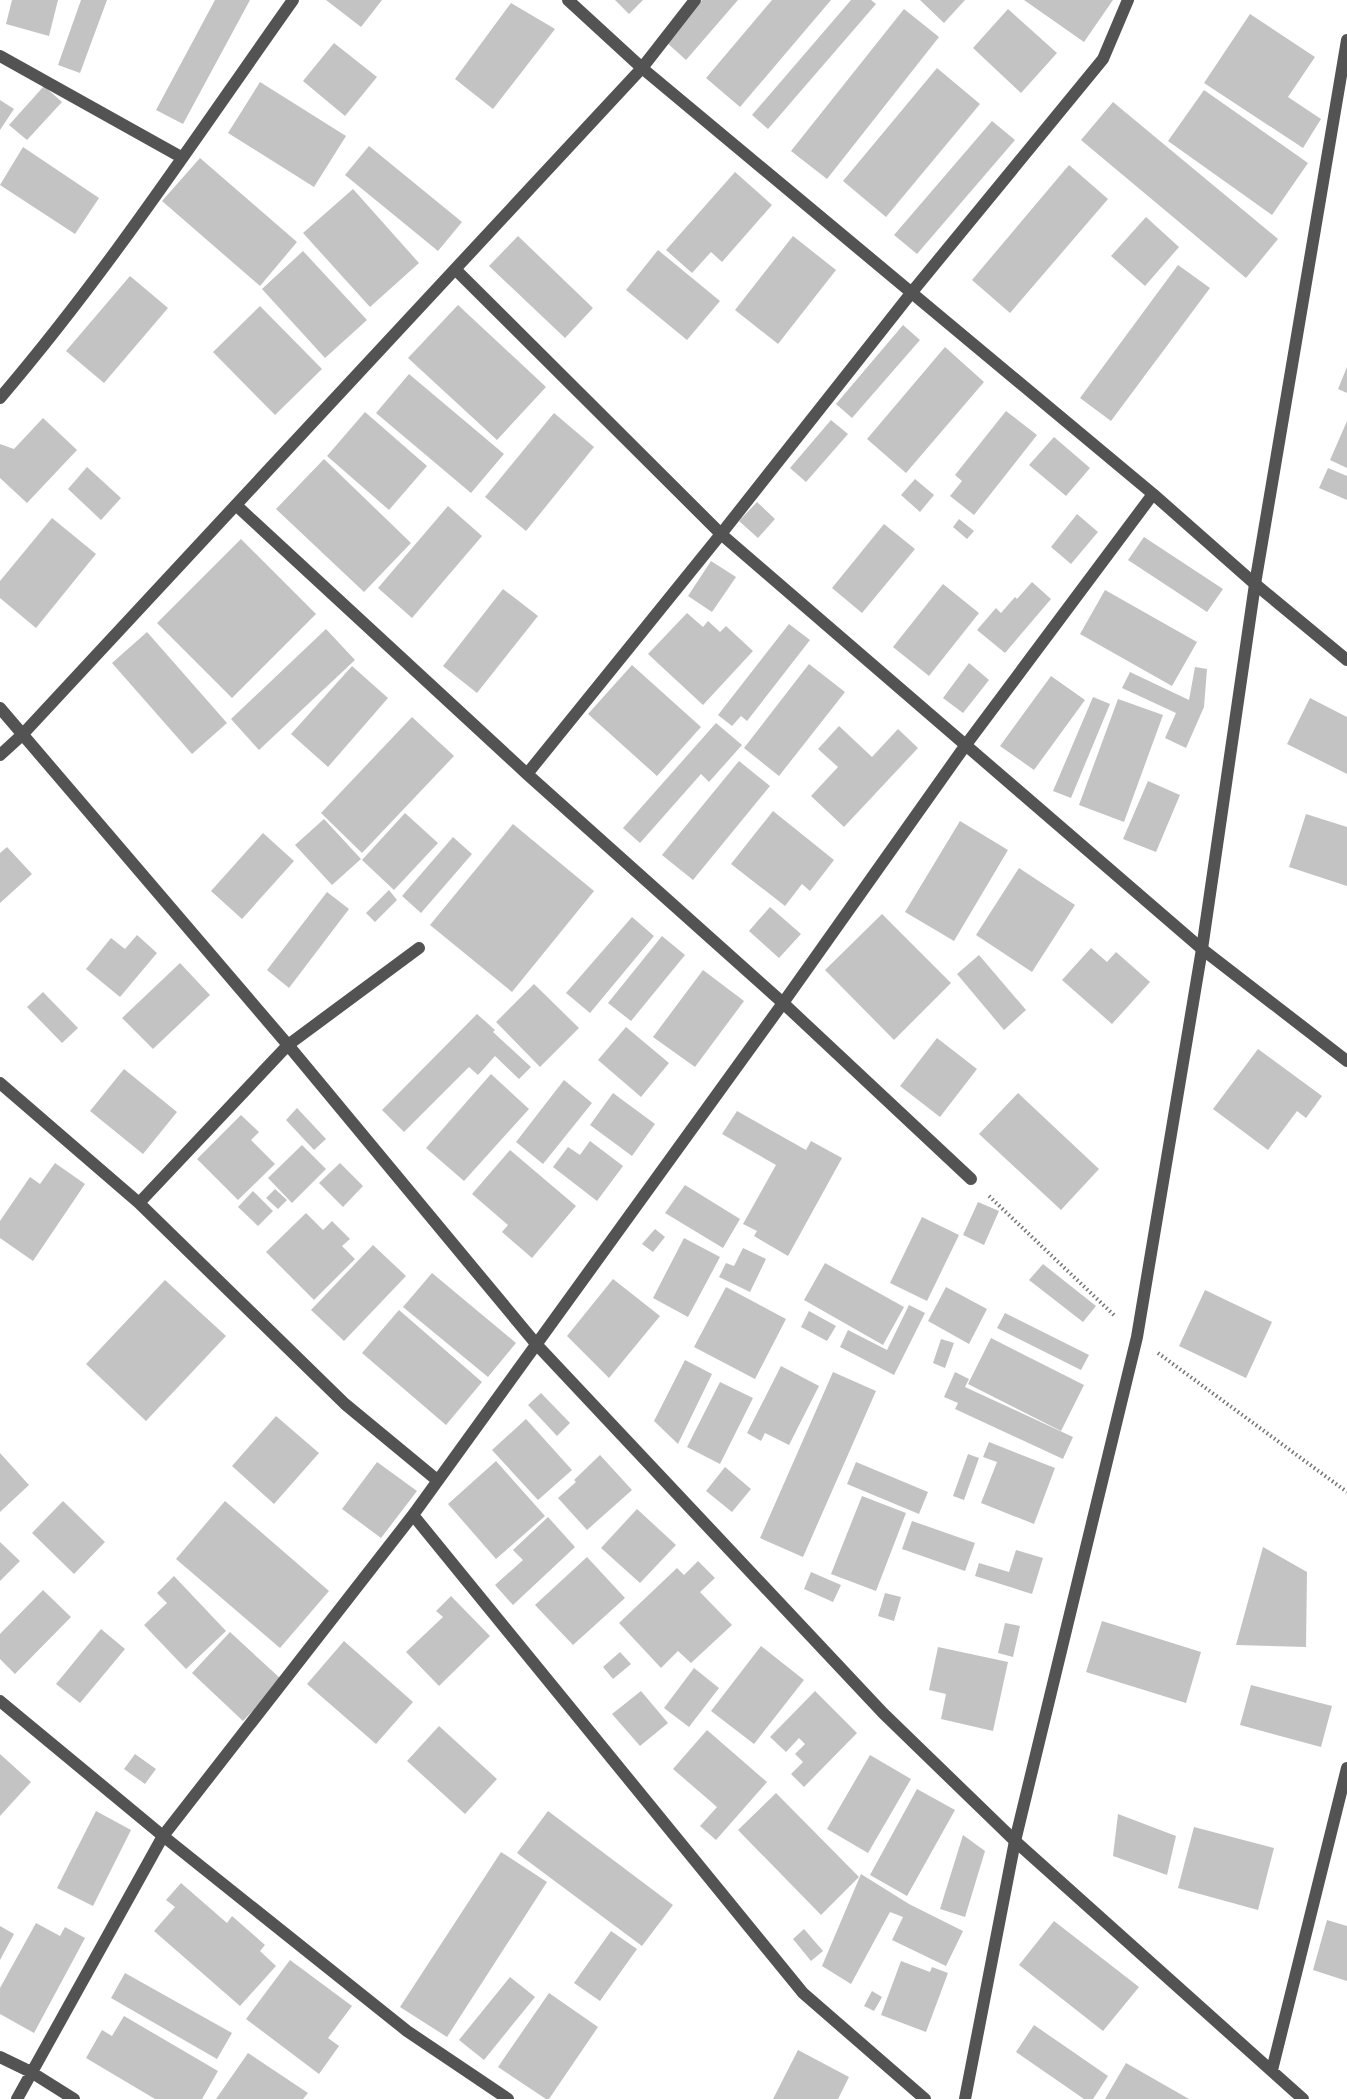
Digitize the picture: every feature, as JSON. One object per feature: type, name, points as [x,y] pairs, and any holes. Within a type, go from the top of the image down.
[{"type":"street","points":[[0,398],[30,364],[127,236],[293,0]]},
{"type":"street","points":[[568,0],[642,68],[1153,494],[1255,584],[1347,660]]},
{"type":"street","points":[[0,755],[22,735],[237,506],[642,68],[695,0]]},
{"type":"street","points":[[527,774],[912,292],[1103,59],[1128,0]]},
{"type":"street","points":[[965,2099],[1015,1841],[1137,1337],[1202,949],[1255,584],[1347,40]]},
{"type":"street","points":[[0,56],[181,158]]},
{"type":"street","points":[[456,270],[721,534],[1202,949],[1347,1061]]},
{"type":"street","points":[[17,2099],[163,1836],[412,1515],[783,1003],[965,746],[1153,494]]},
{"type":"street","points":[[237,506],[527,774],[783,1003],[971,1179]]},
{"type":"street","points":[[0,708],[288,1045],[537,1345],[883,1713],[1015,1841],[1303,2099]]},
{"type":"street","points":[[140,1203],[288,1045],[419,948]]},
{"type":"street","points":[[0,1083],[140,1203],[345,1404],[437,1480]]},
{"type":"street","points":[[412,1515],[803,1993],[925,2099]]},
{"type":"street","points":[[0,1701],[163,1836],[407,2031],[507,2099]]},
{"type":"street","points":[[1272,2070],[1347,1768]]},
{"type":"street","points":[[0,2056],[74,2099]]},
{"type":"building","points":[[12,0],[58,0],[49,36],[6,24]]},
{"type":"building","points":[[81,0],[107,0],[80,73],[58,65]]},
{"type":"building","points":[[215,0],[250,0],[183,124],[156,110]]},
{"type":"building","points":[[326,0],[382,0],[361,27]]},
{"type":"building","points":[[615,0],[643,0],[629,14]]},
{"type":"building","points":[[702,0],[738,0],[686,60],[665,41]]},
{"type":"building","points":[[772,0],[831,0],[740,107],[706,78]]},
{"type":"building","points":[[851,0],[871,0],[876,4],[768,129],[752,115]]},
{"type":"building","points":[[920,0],[965,0],[944,23]]},
{"type":"building","points":[[1024,0],[1113,0],[1084,42]]},
{"type":"building","points":[[511,3],[555,29],[493,109],[455,79]]},
{"type":"building","points":[[904,9],[939,37],[827,179],[791,151]]},
{"type":"building","points":[[1008,9],[1057,53],[1021,93],[973,48]]},
{"type":"building","points":[[1250,14],[1315,57],[1288,97],[1321,119],[1303,148],[1204,83]]},
{"type":"building","points":[[334,43],[377,77],[345,116],[303,81]]},
{"type":"building","points":[[937,68],[980,104],[886,217],[843,181]]},
{"type":"building","points":[[260,82],[346,136],[314,187],[228,133]]},
{"type":"building","points":[[44,86],[62,102],[27,140],[9,125]]},
{"type":"building","points":[[1204,90],[1308,163],[1272,215],[1168,141]]},
{"type":"building","points":[[0,100],[14,109],[0,130]]},
{"type":"building","points":[[1113,102],[1278,239],[1246,278],[1081,140]]},
{"type":"building","points":[[992,121],[1015,140],[917,254],[894,235]]},
{"type":"building","points":[[369,146],[462,222],[438,251],[345,175]]},
{"type":"building","points":[[23,147],[99,198],[75,234],[0,185]]},
{"type":"building","points":[[200,158],[297,242],[260,286],[162,201]]},
{"type":"building","points":[[1069,165],[1108,199],[1010,313],[972,280]]},
{"type":"building","points":[[735,172],[772,205],[722,262],[711,252],[692,273],[666,250]]},
{"type":"building","points":[[353,189],[419,263],[370,307],[303,233]]},
{"type":"building","points":[[1146,217],[1179,247],[1145,286],[1111,256]]},
{"type":"building","points":[[518,236],[593,308],[565,338],[489,266]]},
{"type":"building","points":[[793,236],[836,270],[778,344],[735,310]]},
{"type":"building","points":[[658,250],[720,301],[687,340],[626,290]]},
{"type":"building","points":[[303,251],[367,320],[325,358],[262,289]]},
{"type":"building","points":[[1178,265],[1210,288],[1111,421],[1080,398]]},
{"type":"building","points":[[130,276],[168,308],[104,383],[66,351]]},
{"type":"building","points":[[458,305],[546,387],[497,440],[408,358]]},
{"type":"building","points":[[260,306],[322,369],[275,415],[213,352]]},
{"type":"building","points":[[903,325],[920,340],[852,418],[836,404]]},
{"type":"building","points":[[945,347],[984,382],[906,473],[867,439]]},
{"type":"building","points":[[1347,367],[1347,393],[1338,389]]},
{"type":"building","points":[[409,374],[504,454],[471,493],[376,413]]},
{"type":"building","points":[[1006,411],[1037,435],[974,515],[950,496],[962,481],[955,475]]},
{"type":"building","points":[[365,412],[427,466],[389,510],[327,456]]},
{"type":"building","points":[[554,413],[594,447],[526,531],[485,497]]},
{"type":"building","points":[[43,418],[77,450],[27,503],[0,478],[0,444],[14,449]]},
{"type":"building","points":[[831,420],[848,434],[806,482],[790,468]]},
{"type":"building","points":[[1347,421],[1347,468],[1330,460]]},
{"type":"building","points":[[1054,437],[1090,468],[1066,496],[1029,465]]},
{"type":"building","points":[[324,459],[411,543],[364,592],[276,509]]},
{"type":"building","points":[[87,467],[121,498],[101,520],[68,489]]},
{"type":"building","points":[[1328,468],[1347,476],[1347,500],[1319,488]]},
{"type":"building","points":[[915,479],[934,495],[920,512],[901,495]]},
{"type":"building","points":[[757,502],[775,519],[758,538],[739,521]]},
{"type":"building","points":[[448,506],[482,536],[412,618],[378,588]]},
{"type":"building","points":[[1077,514],[1098,532],[1071,564],[1051,547]]},
{"type":"building","points":[[52,518],[96,554],[36,628],[0,598],[0,581]]},
{"type":"building","points":[[959,519],[974,531],[967,539],[953,527]]},
{"type":"building","points":[[884,524],[915,549],[862,613],[832,588]]},
{"type":"building","points":[[1144,537],[1223,589],[1207,612],[1128,560]]},
{"type":"building","points":[[241,539],[316,614],[232,698],[157,623]]},
{"type":"building","points":[[711,561],[736,577],[712,612],[688,596]]},
{"type":"building","points":[[1032,582],[1051,599],[1005,653],[977,630],[996,608],[1001,613]]},
{"type":"building","points":[[943,584],[979,613],[929,676],[893,647]]},
{"type":"building","points":[[503,589],[538,616],[477,693],[443,666]]},
{"type":"building","points":[[1105,590],[1197,642],[1172,686],[1080,634]]},
{"type":"building","points":[[687,613],[703,627],[708,621],[720,632],[726,626],[753,651],[703,705],[648,654]]},
{"type":"building","points":[[789,624],[810,640],[747,721],[741,716],[732,726],[718,715]]},
{"type":"building","points":[[326,629],[355,660],[259,750],[231,719]]},
{"type":"building","points":[[147,632],[227,723],[192,754],[112,663]]},
{"type":"building","points":[[969,663],[989,680],[963,713],[943,698]]},
{"type":"building","points":[[809,664],[845,692],[779,776],[744,748]]},
{"type":"building","points":[[632,665],[701,727],[657,776],[588,714]]},
{"type":"building","points":[[352,666],[388,698],[328,767],[291,734]]},
{"type":"building","points":[[1195,667],[1207,669],[1204,707],[1186,748],[1165,738],[1176,713],[1122,688],[1130,672],[1189,700]]},
{"type":"building","points":[[1051,676],[1085,700],[1034,770],[1000,746]]},
{"type":"building","points":[[1093,697],[1110,704],[1071,798],[1053,791]]},
{"type":"building","points":[[1310,698],[1347,717],[1347,774],[1287,744]]},
{"type":"building","points":[[1118,699],[1163,715],[1124,822],[1079,805]]},
{"type":"building","points":[[412,717],[454,756],[362,853],[321,813]]},
{"type":"building","points":[[716,723],[742,745],[709,782],[701,774],[640,843],[623,828]]},
{"type":"building","points":[[839,726],[872,757],[898,729],[918,748],[844,827],[811,796],[838,767],[818,749]]},
{"type":"building","points":[[739,761],[770,786],[693,880],[662,855]]},
{"type":"building","points":[[1148,781],[1180,795],[1156,852],[1123,839]]},
{"type":"building","points":[[773,811],[834,860],[810,891],[802,884],[785,906],[731,864]]},
{"type":"building","points":[[405,813],[438,843],[394,890],[362,860]]},
{"type":"building","points":[[1306,814],[1347,827],[1347,886],[1289,867]]},
{"type":"building","points":[[324,819],[361,859],[332,885],[295,845]]},
{"type":"building","points":[[960,821],[1008,850],[954,941],[905,912]]},
{"type":"building","points":[[513,824],[594,891],[512,992],[430,925]]},
{"type":"building","points":[[263,833],[294,861],[242,919],[211,891]]},
{"type":"building","points":[[453,837],[472,854],[421,913],[402,896]]},
{"type":"building","points":[[7,847],[32,874],[0,903],[0,853]]},
{"type":"building","points":[[1019,868],[1075,905],[1032,972],[976,935]]},
{"type":"building","points":[[389,890],[397,900],[375,922],[366,913]]},
{"type":"building","points":[[327,892],[349,909],[289,988],[267,970]]},
{"type":"building","points":[[770,907],[801,934],[779,958],[749,931]]},
{"type":"building","points":[[882,914],[951,983],[894,1040],[825,970]]},
{"type":"building","points":[[632,917],[654,936],[590,1013],[566,993]]},
{"type":"building","points":[[137,935],[157,953],[120,997],[86,969],[111,938],[125,949]]},
{"type":"building","points":[[662,936],[685,955],[631,1021],[608,1003]]},
{"type":"building","points":[[1091,948],[1107,962],[1116,952],[1150,982],[1112,1024],[1062,980]]},
{"type":"building","points":[[979,955],[1026,1010],[1004,1030],[957,974]]},
{"type":"building","points":[[180,963],[210,995],[153,1049],[122,1018]]},
{"type":"building","points":[[703,970],[744,1001],[695,1067],[653,1037]]},
{"type":"building","points":[[534,984],[579,1028],[540,1067],[496,1022]]},
{"type":"building","points":[[43,992],[78,1028],[62,1043],[27,1007]]},
{"type":"building","points":[[477,1014],[531,1067],[519,1079],[495,1056],[478,1075],[469,1067],[404,1132],[382,1110]]},
{"type":"building","points":[[626,1027],[669,1063],[641,1097],[598,1060]]},
{"type":"building","points":[[937,1038],[977,1069],[940,1117],[900,1086]]},
{"type":"building","points":[[1258,1049],[1322,1096],[1306,1118],[1297,1111],[1268,1150],[1213,1109]]},
{"type":"building","points":[[124,1069],[177,1112],[143,1154],[90,1111]]},
{"type":"building","points":[[491,1074],[529,1109],[464,1181],[426,1148]]},
{"type":"building","points":[[564,1080],[592,1103],[543,1164],[516,1142]]},
{"type":"building","points":[[613,1093],[655,1124],[632,1156],[590,1125]]},
{"type":"building","points":[[1018,1093],[1099,1169],[1061,1210],[979,1134]]},
{"type":"building","points":[[297,1108],[326,1139],[314,1150],[286,1120]]},
{"type":"building","points":[[737,1111],[806,1150],[811,1141],[842,1158],[788,1256],[754,1236],[757,1231],[743,1224],[776,1165],[722,1134]]},
{"type":"building","points":[[241,1115],[259,1132],[251,1140],[275,1164],[238,1200],[197,1159]]},
{"type":"building","points":[[590,1141],[623,1166],[597,1201],[553,1167],[568,1147],[580,1155]]},
{"type":"building","points":[[302,1145],[326,1169],[292,1203],[268,1178]]},
{"type":"building","points":[[510,1150],[576,1206],[532,1258],[502,1232],[508,1225],[472,1194]]},
{"type":"building","points":[[55,1163],[85,1184],[33,1261],[0,1238],[0,1221],[30,1177],[40,1184]]},
{"type":"building","points":[[340,1163],[363,1186],[343,1207],[319,1183]]},
{"type":"building","points":[[685,1185],[740,1219],[723,1248],[665,1213]]},
{"type":"building","points":[[275,1189],[287,1200],[278,1209],[266,1198]]},
{"type":"building","points":[[253,1191],[273,1211],[258,1226],[238,1207]]},
{"type":"building","points":[[978,1202],[999,1211],[984,1245],[963,1235]]},
{"type":"building","points":[[306,1213],[323,1230],[332,1221],[350,1239],[342,1246],[355,1259],[314,1300],[266,1252]]},
{"type":"building","points":[[922,1217],[959,1235],[927,1301],[890,1283]]},
{"type":"building","points":[[655,1229],[665,1237],[653,1252],[642,1244]]},
{"type":"building","points":[[684,1238],[720,1257],[688,1317],[653,1298]]},
{"type":"building","points":[[373,1245],[406,1276],[344,1341],[311,1310]]},
{"type":"building","points":[[743,1248],[766,1259],[750,1292],[719,1277],[726,1263],[734,1266]]},
{"type":"building","points":[[825,1263],[904,1307],[883,1345],[804,1300]]},
{"type":"building","points":[[1043,1264],[1096,1306],[1083,1322],[1029,1280]]},
{"type":"building","points":[[432,1273],[516,1343],[488,1377],[403,1307]]},
{"type":"building","points":[[613,1279],[660,1316],[609,1378],[567,1336]]},
{"type":"building","points":[[165,1280],[226,1336],[146,1421],[86,1364]]},
{"type":"building","points":[[726,1287],[786,1319],[755,1379],[694,1347]]},
{"type":"building","points":[[946,1287],[987,1309],[969,1344],[928,1321]]},
{"type":"building","points":[[1205,1290],[1272,1322],[1246,1378],[1179,1346]]},
{"type":"building","points":[[909,1305],[925,1313],[894,1375],[840,1347],[848,1330],[887,1350]]},
{"type":"building","points":[[399,1310],[482,1382],[446,1425],[362,1353]]},
{"type":"building","points":[[809,1311],[836,1326],[827,1341],[801,1327]]},
{"type":"building","points":[[1005,1313],[1089,1355],[1081,1370],[997,1328]]},
{"type":"building","points":[[991,1338],[1084,1385],[1061,1431],[968,1384]]},
{"type":"building","points":[[941,1339],[954,1343],[945,1368],[933,1363]]},
{"type":"building","points":[[685,1360],[712,1374],[678,1444],[654,1421]]},
{"type":"building","points":[[781,1366],[819,1386],[789,1445],[765,1433],[761,1441],[747,1433]]},
{"type":"building","points":[[833,1372],[876,1391],[803,1557],[760,1538]]},
{"type":"building","points":[[955,1372],[969,1379],[965,1387],[1073,1437],[1063,1459],[955,1409],[958,1403],[944,1397]]},
{"type":"building","points":[[720,1382],[753,1398],[720,1464],[687,1447]]},
{"type":"building","points":[[541,1393],[570,1423],[557,1436],[528,1405]]},
{"type":"building","points":[[276,1416],[319,1453],[274,1504],[232,1466]]},
{"type":"building","points":[[526,1419],[572,1470],[538,1500],[492,1450]]},
{"type":"building","points":[[989,1442],[1055,1468],[1034,1524],[981,1503],[997,1462],[983,1457]]},
{"type":"building","points":[[0,1453],[29,1485],[0,1512]]},
{"type":"building","points":[[968,1454],[979,1458],[964,1500],[953,1496]]},
{"type":"building","points":[[600,1455],[632,1490],[587,1530],[558,1498]]},
{"type":"building","points":[[496,1461],[545,1516],[496,1559],[448,1504]]},
{"type":"building","points":[[377,1462],[417,1491],[381,1538],[342,1509]]},
{"type":"building","points":[[856,1462],[928,1492],[919,1514],[847,1484]]},
{"type":"building","points":[[725,1467],[751,1489],[732,1512],[706,1491]]},
{"type":"building","points":[[862,1496],[906,1513],[876,1591],[831,1574]]},
{"type":"building","points":[[63,1501],[105,1542],[74,1574],[32,1533]]},
{"type":"building","points":[[225,1501],[329,1591],[280,1648],[176,1559]]},
{"type":"building","points":[[637,1509],[676,1545],[640,1583],[601,1548]]},
{"type":"building","points":[[548,1517],[575,1547],[513,1605],[495,1585],[523,1560],[513,1550]]},
{"type":"building","points":[[912,1521],[975,1543],[965,1571],[902,1549]]},
{"type":"building","points":[[0,1542],[20,1561],[0,1581]]},
{"type":"building","points":[[1263,1547],[1307,1572],[1306,1647],[1236,1645]]},
{"type":"building","points":[[1016,1550],[1043,1558],[1032,1594],[975,1576],[979,1563],[1009,1572]]},
{"type":"building","points":[[587,1557],[625,1598],[573,1645],[535,1605]]},
{"type":"building","points":[[698,1561],[715,1578],[700,1592],[732,1625],[691,1663],[678,1651],[661,1668],[619,1623],[677,1568],[684,1575]]},
{"type":"building","points":[[811,1572],[841,1585],[833,1602],[804,1589]]},
{"type":"building","points":[[174,1576],[226,1631],[186,1669],[144,1625],[167,1603],[157,1593]]},
{"type":"building","points":[[43,1590],[71,1617],[15,1674],[0,1659],[0,1634]]},
{"type":"building","points":[[885,1593],[901,1597],[894,1621],[878,1616]]},
{"type":"building","points":[[451,1596],[490,1636],[439,1686],[406,1652],[443,1617],[436,1611]]},
{"type":"building","points":[[1102,1621],[1201,1652],[1186,1703],[1086,1672]]},
{"type":"building","points":[[1005,1623],[1020,1626],[1013,1657],[998,1653]]},
{"type":"building","points":[[101,1629],[125,1649],[80,1703],[56,1684]]},
{"type":"building","points":[[230,1632],[282,1680],[243,1721],[192,1673]]},
{"type":"building","points":[[344,1641],[413,1702],[376,1744],[307,1684]]},
{"type":"building","points":[[761,1646],[804,1680],[754,1744],[711,1711]]},
{"type":"building","points":[[938,1647],[1008,1662],[993,1731],[941,1719],[946,1694],[929,1690]]},
{"type":"building","points":[[620,1652],[631,1664],[613,1679],[603,1667]]},
{"type":"building","points":[[694,1668],[719,1688],[689,1727],[664,1708]]},
{"type":"building","points":[[1251,1685],[1332,1706],[1321,1747],[1240,1725]]},
{"type":"building","points":[[641,1691],[668,1723],[640,1746],[612,1714]]},
{"type":"building","points":[[815,1691],[857,1733],[804,1787],[791,1774],[803,1762],[795,1754],[805,1744],[799,1738],[786,1752],[770,1737]]},
{"type":"building","points":[[439,1726],[497,1779],[465,1814],[407,1761]]},
{"type":"building","points":[[707,1730],[767,1782],[716,1840],[700,1826],[717,1807],[673,1769]]},
{"type":"building","points":[[0,1754],[31,1782],[0,1816]]},
{"type":"building","points":[[135,1754],[156,1769],[145,1784],[124,1769]]},
{"type":"building","points":[[870,1755],[911,1779],[868,1853],[827,1829]]},
{"type":"building","points":[[917,1789],[955,1810],[907,1896],[870,1875]]},
{"type":"building","points":[[776,1793],[859,1877],[821,1915],[738,1830]]},
{"type":"building","points":[[96,1811],[131,1830],[93,1906],[57,1888]]},
{"type":"building","points":[[548,1811],[673,1905],[642,1946],[517,1853]]},
{"type":"building","points":[[1118,1814],[1176,1836],[1167,1875],[1113,1856]]},
{"type":"building","points":[[1194,1827],[1274,1848],[1258,1910],[1178,1888]]},
{"type":"building","points":[[963,1835],[985,1851],[965,1917],[940,1909]]},
{"type":"building","points":[[501,1852],[547,1882],[447,2037],[400,2007]]},
{"type":"building","points":[[861,1874],[909,1904],[963,1931],[946,1966],[892,1940],[903,1917],[890,1912],[851,1984],[822,1966]]},
{"type":"building","points":[[181,1883],[227,1923],[232,1916],[265,1945],[260,1951],[276,1966],[240,2006],[154,1931],[175,1907],[166,1900]]},
{"type":"building","points":[[1327,1920],[1347,1926],[1347,1981],[1313,1970]]},
{"type":"building","points":[[1054,1921],[1139,1987],[1103,2031],[1019,1965]]},
{"type":"building","points":[[36,1923],[60,1936],[65,1927],[85,1938],[34,2033],[0,2014],[0,1988]]},
{"type":"building","points":[[0,1926],[14,1934],[0,1960]]},
{"type":"building","points":[[804,1929],[823,1951],[811,1961],[793,1939]]},
{"type":"building","points":[[611,1931],[637,1949],[600,2001],[574,1983]]},
{"type":"building","points":[[290,1960],[352,2006],[328,2038],[339,2046],[319,2074],[246,2019]]},
{"type":"building","points":[[901,1961],[930,1972],[932,1967],[948,1973],[926,2032],[881,2015]]},
{"type":"building","points":[[125,1973],[232,2033],[217,2059],[111,1998]]},
{"type":"building","points":[[510,1977],[535,1997],[484,2060],[459,2040]]},
{"type":"building","points":[[872,1991],[882,1997],[874,2011],[864,2006]]},
{"type":"building","points":[[549,1993],[598,2027],[549,2099],[546,2099],[498,2067]]},
{"type":"building","points":[[124,2016],[218,2071],[202,2099],[155,2099],[86,2058],[102,2030],[112,2036]]},
{"type":"building","points":[[1034,2025],[1108,2076],[1093,2099],[1084,2099],[1016,2052]]},
{"type":"building","points":[[798,2050],[849,2077],[838,2099],[773,2099]]},
{"type":"building","points":[[248,2053],[308,2093],[303,2099],[216,2099]]},
{"type":"building","points":[[1126,2063],[1189,2099],[1105,2099]]}]
